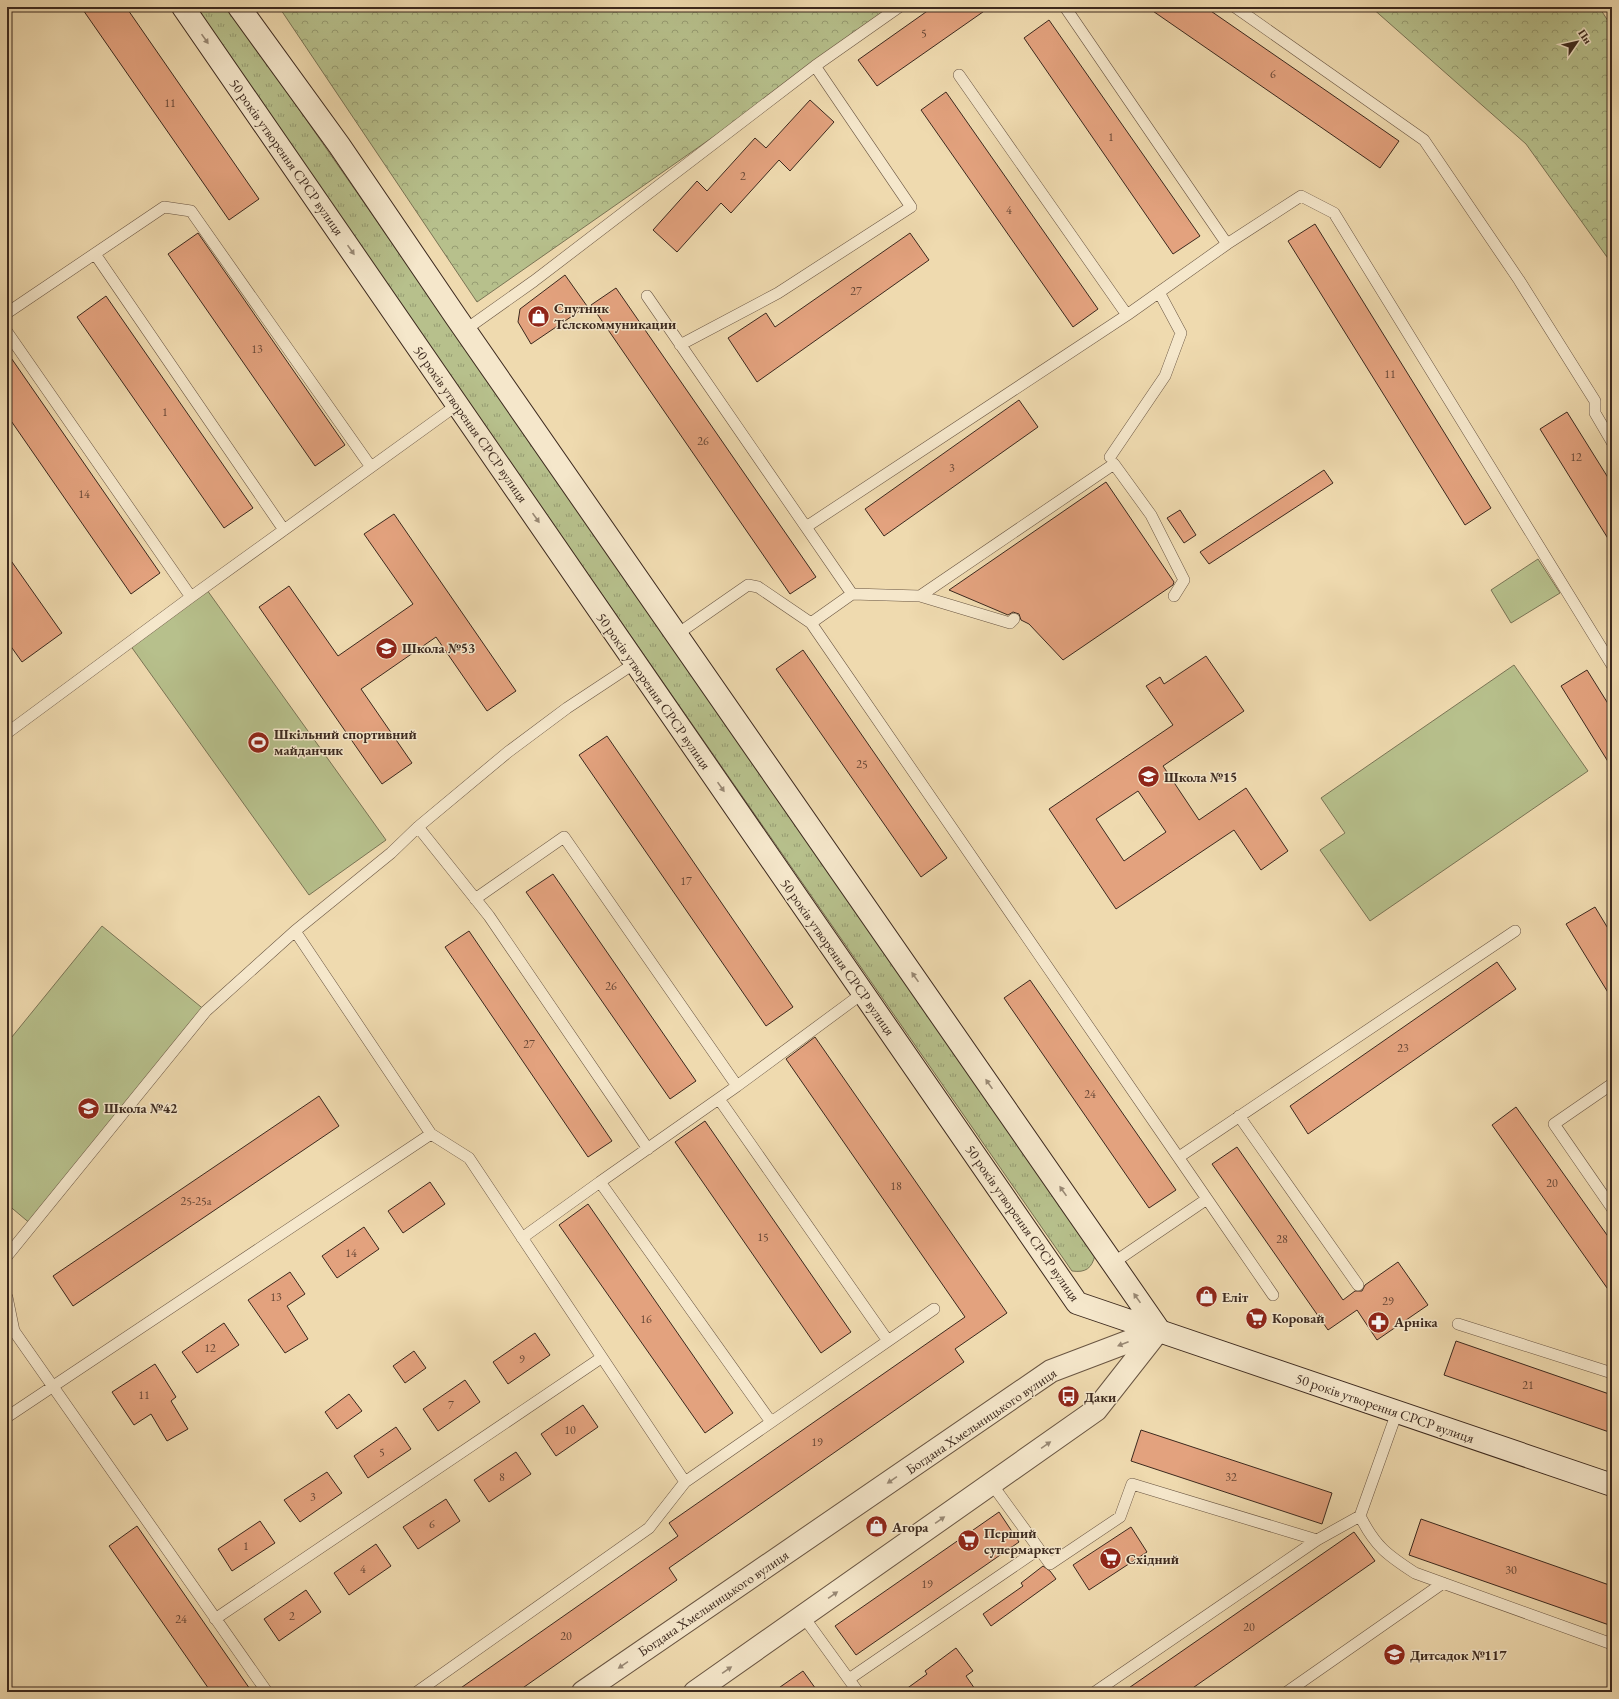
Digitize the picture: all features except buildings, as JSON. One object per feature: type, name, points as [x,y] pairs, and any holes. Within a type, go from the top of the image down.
[{"type":"main road","name":"50 років утворення СРСР вулиця","points":[[183,7],[1077,1303],[1612,1485]]},
{"type":"main road","points":[[239,7],[339,145],[465,330],[1159,1330],[1096,1410],[695,1692]]},
{"type":"main road","name":"Богдана Хмельницького вулиця","points":[[583,1692],[1051,1371],[1159,1330]]},
{"type":"lane","points":[[465,330],[534,281],[815,66],[899,7]]},
{"type":"lane","points":[[1065,7],[1227,244]]},
{"type":"lane","points":[[1235,7],[1424,140],[1520,280],[1595,401],[1594,413],[1612,442]]},
{"type":"lane","points":[[680,345],[778,293],[911,207],[815,66]]},
{"type":"lane","points":[[960,75],[1127,315]]},
{"type":"lane","points":[[806,527],[1127,315],[1227,244],[1301,196],[1334,213],[1612,665]]},
{"type":"lane","points":[[7,313],[164,207],[191,211],[371,467]]},
{"type":"lane","points":[[95,254],[284,530]]},
{"type":"lane","points":[[1110,457],[1165,376],[1181,333],[1159,292]]},
{"type":"lane","points":[[647,296],[852,594]]},
{"type":"lane","points":[[7,332],[191,597]]},
{"type":"lane","points":[[7,734],[191,597],[458,405]]},
{"type":"lane","points":[[920,596],[1114,464],[1151,515],[1184,580],[1174,596]]},
{"type":"lane","points":[[676,634],[748,585],[758,587],[811,623],[1273,1295]]},
{"type":"lane","points":[[811,623],[852,594],[920,596],[1010,623],[1014,619]]},
{"type":"lane","points":[[7,1256],[206,1011],[295,931],[392,853],[418,827],[508,752],[567,708],[635,663]]},
{"type":"lane","points":[[418,827],[490,916],[648,1148]]},
{"type":"lane","points":[[475,899],[564,837],[737,1086]]},
{"type":"lane","points":[[295,931],[431,1134],[469,1158],[685,1482]]},
{"type":"lane","points":[[1179,1157],[1516,931]]},
{"type":"lane","points":[[522,1238],[719,1099],[863,993]]},
{"type":"lane","points":[[1612,1084],[1554,1124],[1612,1208]]},
{"type":"lane","points":[[719,1099],[888,1341]]},
{"type":"lane","points":[[1239,1116],[1358,1285]]},
{"type":"lane","points":[[7,1417],[431,1134]]},
{"type":"lane","points":[[600,1182],[771,1422]]},
{"type":"lane","points":[[1113,1263],[1207,1199]]},
{"type":"lane","points":[[7,1297],[14,1332],[267,1692]]},
{"type":"lane","points":[[417,1692],[649,1528],[685,1482],[934,1310]]},
{"type":"lane","points":[[1458,1324],[1612,1373]]},
{"type":"lane","points":[[215,1619],[601,1358]]},
{"type":"lane","points":[[1095,1692],[1317,1540],[1360,1516],[1397,1412]]},
{"type":"lane","points":[[991,1483],[1050,1564],[1120,1517],[1132,1484],[1317,1540]]},
{"type":"lane","points":[[1360,1516],[1370,1536],[1390,1557],[1415,1573],[1612,1644]]},
{"type":"lane","points":[[849,1679],[1039,1549]]},
{"type":"lane","points":[[1287,1692],[1443,1583]]},
{"type":"lane","points":[[803,1616],[858,1692]]},
{"type":"green space","points":[[194,7],[228,7],[1095,1255],[1088,1269],[1072,1271]]},
{"type":"green space","points":[[279,7],[899,7],[477,302]]},
{"type":"green space","points":[[1371,7],[1599,7],[1612,27],[1612,264],[1526,144]]},
{"type":"green space","points":[[1538,559],[1560,593],[1511,623],[1491,590]]},
{"type":"green space","name":"Шкільний спортивний майданчик","points":[[207,590],[386,840],[309,895],[130,645]]},
{"type":"green space","points":[[1514,665],[1588,771],[1370,921],[1320,850],[1345,833],[1321,798]]},
{"type":"green space","name":"Школа №42","points":[[102,926],[206,1011],[32,1225],[7,1204],[7,1043]]},
{"type":"place","name":"Спутник Телекоммуникации","points":[[538,316]]},
{"type":"place","name":"Школа №53","points":[[387,648]]},
{"type":"place","name":"Шкільний спортивний майданчик","points":[[258,742]]},
{"type":"place","name":"Школа №15","points":[[1148,777]]},
{"type":"place","name":"Школа №42","points":[[88,1108]]},
{"type":"place","name":"Еліт","points":[[1206,1297]]},
{"type":"place","name":"Коровай","points":[[1256,1318]]},
{"type":"place","name":"Арніка","points":[[1379,1322]]},
{"type":"place","name":"Даки","points":[[1068,1397]]},
{"type":"place","name":"Агора","points":[[877,1527]]},
{"type":"place","name":"Перший супермаркет","points":[[968,1541]]},
{"type":"place","name":"Східний","points":[[1110,1559]]},
{"type":"place","name":"Дитсадок №117","points":[[1395,1655]]}]
